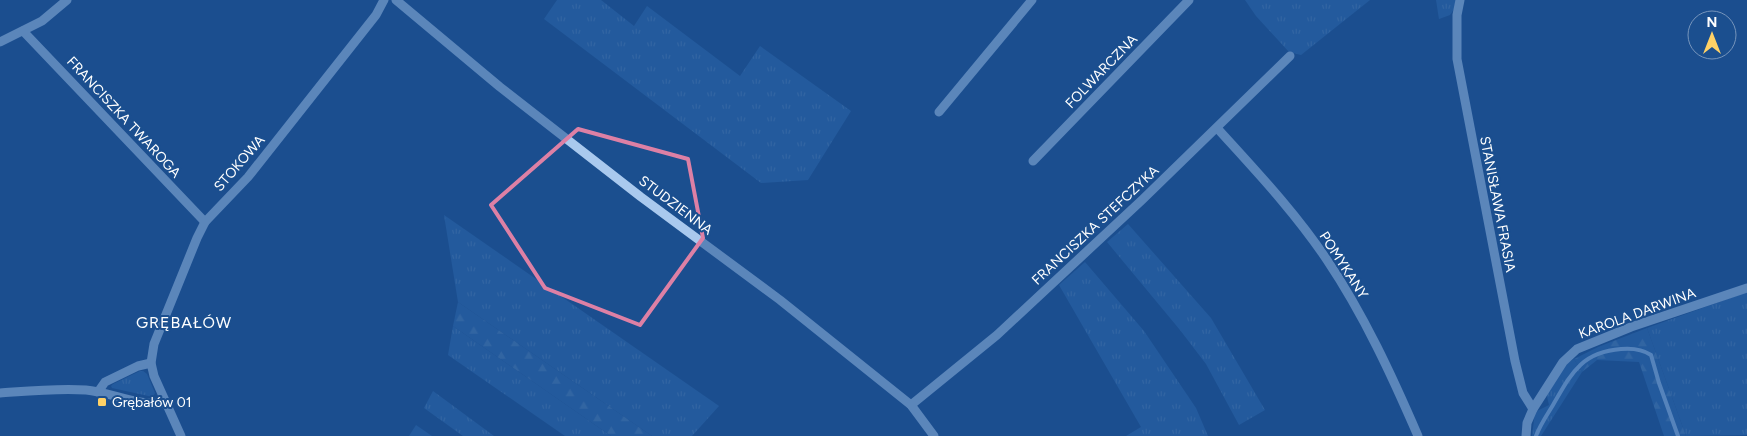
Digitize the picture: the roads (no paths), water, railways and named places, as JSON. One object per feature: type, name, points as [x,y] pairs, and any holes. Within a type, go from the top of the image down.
[{"type":"street","points":[[0,42],[42,21],[67,0]]},
{"type":"street","name":"STOKOWA","points":[[151,364],[154,344],[196,238],[205,222],[248,177],[376,15],[384,0]]},
{"type":"street","name":"STUDZIENNA","points":[[396,0],[500,87],[641,197],[780,300],[911,405],[934,436]]},
{"type":"street","points":[[939,112],[1032,0]]},
{"type":"street","name":"FOLWARCZNA","points":[[1033,161],[1189,0]]},
{"type":"street","name":"STANISŁAWA FRASIA","points":[[1460,0],[1457,15],[1457,59],[1515,361],[1523,393],[1533,409]]},
{"type":"street","name":"FRANCISZKA TWAROGA","points":[[23,31],[205,222]]},
{"type":"street","name":"FRANCISZKA STEFCZYKA","points":[[911,405],[997,335],[1217,128],[1290,56]]},
{"type":"street","name":"POMYKANY","points":[[1217,128],[1269,185],[1327,260],[1361,317],[1418,436]]},
{"type":"street","name":"KAROLA DARWINA","points":[[1526,436],[1527,423],[1533,409],[1563,362],[1576,350],[1630,327],[1747,288]]},
{"type":"street","points":[[98,392],[105,382],[138,366],[151,364],[154,376],[181,436]]},
{"type":"street","points":[[0,393],[68,390],[98,392],[146,403],[166,402]]},
{"type":"waterway","points":[[1536,436],[1572,374],[1579,366],[1596,355],[1621,349],[1640,350],[1651,355],[1678,436]]},
{"type":"place","name":"Grębałów 01","points":[[102,402]]},
{"type":"district","name":"GRĘBAŁÓW","points":[[184,322]]}]
